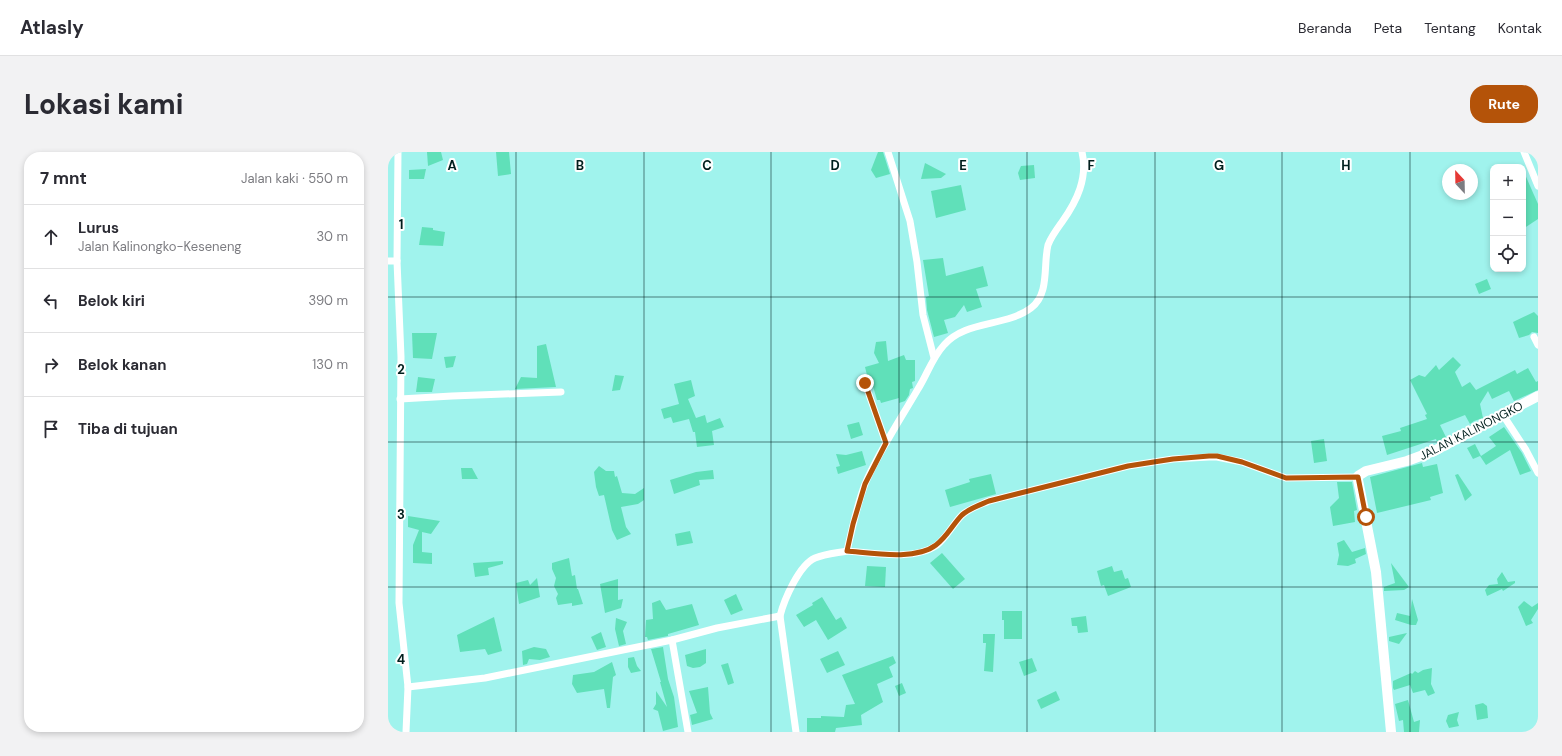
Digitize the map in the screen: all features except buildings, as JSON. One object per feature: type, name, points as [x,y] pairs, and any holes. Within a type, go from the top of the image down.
[{"type":"street","points":[[398,152],[397,261],[400,357],[399,603],[408,687],[406,732]]},
{"type":"street","points":[[888,152],[910,221],[923,315],[934,358]]},
{"type":"street","points":[[847,551],[853,524],[865,484],[886,443],[919,389],[934,358],[955,335],[1020,314],[1037,303],[1043,291],[1048,245],[1080,190],[1084,166],[1082,152]]},
{"type":"street","points":[[1524,152],[1538,186]]},
{"type":"street","points":[[388,261],[397,261]]},
{"type":"street","points":[[1534,337],[1538,345]]},
{"type":"street","points":[[865,383],[886,443]]},
{"type":"street","points":[[400,399],[561,392]]},
{"type":"street","name":"JALAN KALINONGKO","points":[[1358,477],[1366,471],[1407,461],[1434,451],[1538,396]]},
{"type":"street","points":[[1503,415],[1526,450],[1538,473]]},
{"type":"street","points":[[796,732],[780,616],[789,591],[810,561],[823,555],[847,551],[890,555],[927,550],[937,545],[964,514],[971,509],[989,501],[1128,466],[1173,459],[1209,456],[1229,458],[1286,478],[1358,477],[1376,572],[1392,732]]},
{"type":"street","points":[[408,687],[485,678],[672,640],[717,628],[780,616]]},
{"type":"street","points":[[672,640],[688,732]]},
{"type":"route","points":[[865,383],[873,401],[886,443],[865,484],[853,524],[847,551],[890,555],[927,550],[937,545],[964,514],[971,509],[989,501],[1128,466],[1173,459],[1209,456],[1229,458],[1286,478],[1358,477],[1366,517]]}]
